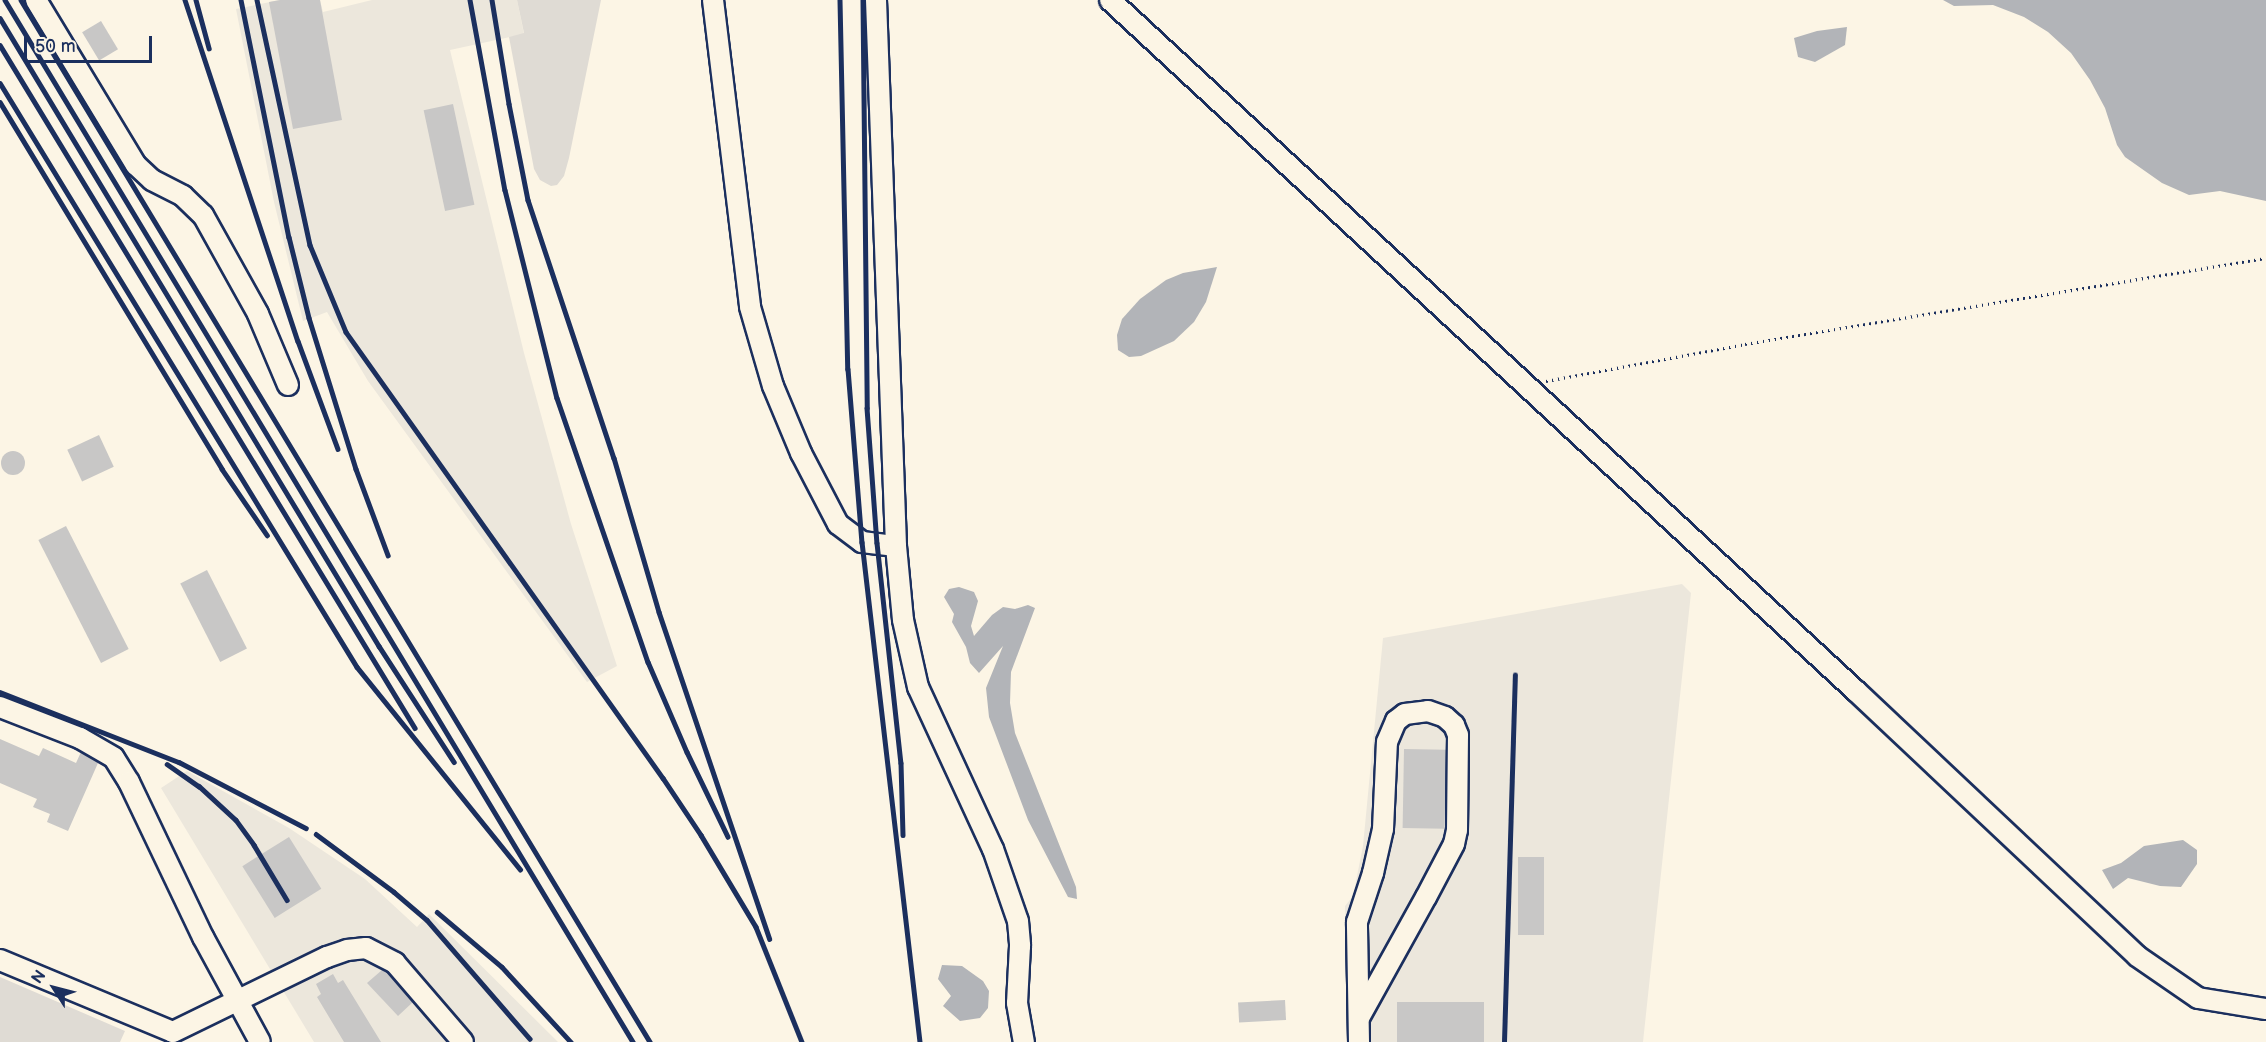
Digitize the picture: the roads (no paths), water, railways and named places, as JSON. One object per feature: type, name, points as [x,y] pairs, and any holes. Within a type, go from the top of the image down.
[{"type":"street","points":[[36,0],[136,165],[152,180],[183,196],[202,215],[258,314],[288,385]]},
{"type":"street","points":[[713,0],[720,74],[750,308],[773,386],[801,453],[838,524],[862,542],[896,546]]},
{"type":"street","points":[[876,0],[896,546],[903,620],[918,687],[993,849],[1018,921],[1020,946],[1017,1003],[1024,1042]]},
{"type":"street","points":[[1110,0],[2137,956],[2198,998],[2266,1009]]},
{"type":"street","points":[[0,706],[80,738],[114,758],[129,782],[236,1001],[260,1042]]},
{"type":"street","points":[[1359,1018],[1454,844],[1457,830],[1458,735],[1454,725],[1445,717],[1428,711],[1405,714],[1396,721],[1387,742],[1383,829],[1373,873],[1357,922],[1359,1042]]},
{"type":"street","points":[[0,960],[167,1037],[327,957],[347,950],[366,948],[394,963],[463,1042]]},
{"type":"railway","points":[[5,0],[633,1042]]},
{"type":"railway","points":[[21,0],[650,1042]]},
{"type":"railway","points":[[185,0],[298,341],[338,449]]},
{"type":"railway","points":[[196,0],[209,48]]},
{"type":"railway","points":[[241,0],[289,237],[309,318],[356,469],[388,555]]},
{"type":"railway","points":[[257,0],[310,245],[346,332],[663,778],[701,835],[756,927],[802,1042]]},
{"type":"railway","points":[[470,0],[505,190],[557,398],[648,662],[687,752],[728,837]]},
{"type":"railway","points":[[492,0],[528,200],[614,458],[659,612],[770,939]]},
{"type":"railway","points":[[840,0],[848,369],[862,542],[920,1042]]},
{"type":"railway","points":[[863,0],[867,408],[877,543],[901,763],[903,835]]},
{"type":"railway","points":[[0,18],[379,646],[454,762]]},
{"type":"railway","points":[[0,45],[415,728]]},
{"type":"railway","points":[[0,83],[357,667],[520,869]]},
{"type":"railway","points":[[0,102],[222,469],[267,535]]},
{"type":"railway","points":[[1504,1042],[1515,675]]},
{"type":"railway","points":[[0,692],[179,762],[306,828]]},
{"type":"railway","points":[[167,764],[199,786],[236,820],[287,900]]},
{"type":"railway","points":[[316,834],[394,892],[427,920],[530,1039]]},
{"type":"railway","points":[[437,912],[502,967],[571,1042]]}]
